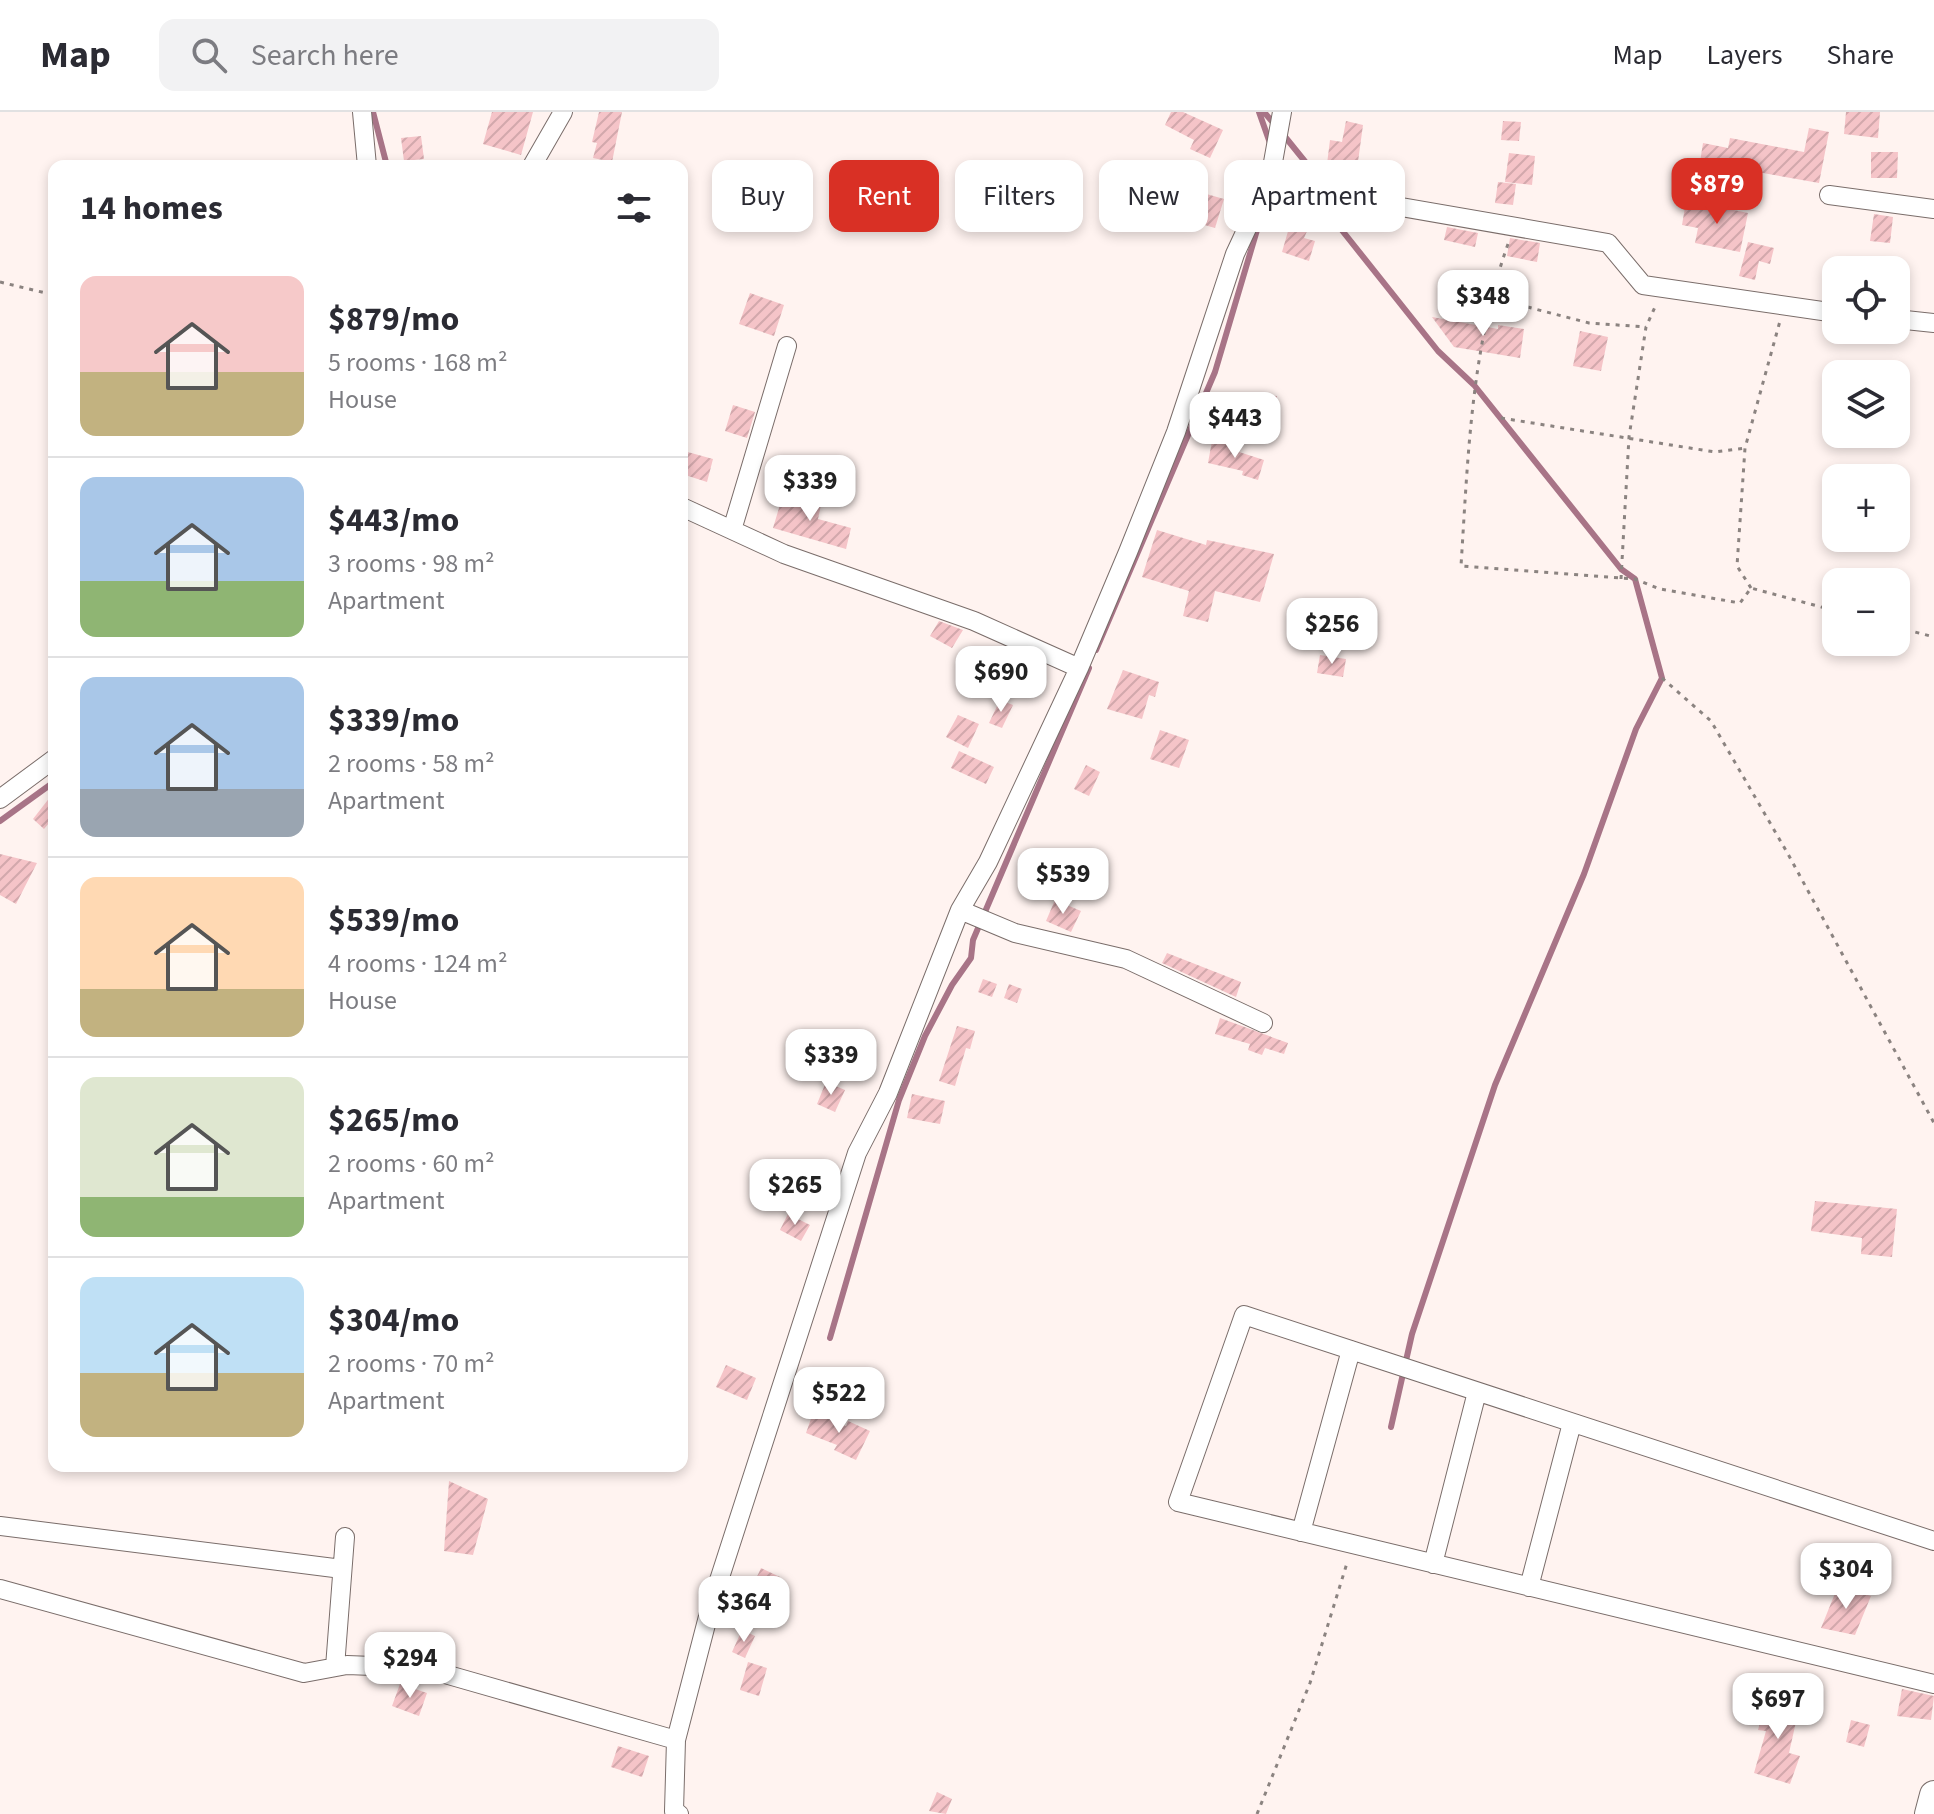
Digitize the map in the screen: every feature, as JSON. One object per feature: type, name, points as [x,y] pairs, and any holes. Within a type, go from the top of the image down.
[{"type":"main road","points":[[1929,1814],[1934,1795]]},
{"type":"street","points":[[362,112],[366,160]]},
{"type":"street","points":[[535,160],[563,112]]},
{"type":"street","points":[[1273,160],[1282,112]]},
{"type":"street","points":[[1829,195],[1934,209]]},
{"type":"street","points":[[1405,207],[1608,243],[1643,285],[1822,311]]},
{"type":"street","points":[[679,1814],[674,1811],[676,1740],[711,1605],[857,1153],[888,1093],[960,910],[988,862],[1079,668],[1176,432],[1235,254],[1245,232]]},
{"type":"street","points":[[1910,320],[1934,323]]},
{"type":"street","points":[[732,530],[787,346]]},
{"type":"street","points":[[688,510],[817,567],[974,621],[1079,668]]},
{"type":"street","points":[[0,799],[48,763]]},
{"type":"street","points":[[960,910],[1015,933],[1126,959],[1263,1023]]},
{"type":"street","points":[[1934,1541],[1244,1315],[1178,1502],[1934,1684]]},
{"type":"street","points":[[1301,1532],[1351,1350]]},
{"type":"street","points":[[1433,1564],[1477,1392]]},
{"type":"street","points":[[1529,1587],[1572,1423]]},
{"type":"street","points":[[0,1526],[342,1569]]},
{"type":"street","points":[[335,1667],[345,1537]]},
{"type":"street","points":[[0,1589],[304,1673],[335,1667],[424,1668],[676,1740]]},
{"type":"path","points":[[1515,225],[1489,297],[1473,392],[1461,566],[1635,579],[1660,589],[1740,603],[1751,588]]},
{"type":"path","points":[[0,282],[48,294]]},
{"type":"path","points":[[1621,579],[1629,437],[1646,327],[1664,288]]},
{"type":"path","points":[[1489,297],[1566,319],[1646,327]]},
{"type":"path","points":[[1784,306],[1745,448],[1737,566],[1751,588],[1822,607]]},
{"type":"path","points":[[1501,418],[1715,452],[1745,448]]},
{"type":"path","points":[[1910,631],[1934,637]]},
{"type":"path","points":[[1662,678],[1711,721],[1788,854],[1934,1123]]},
{"type":"path","points":[[1257,1814],[1310,1683],[1353,1545]]},
{"type":"building","points":[[492,112],[533,112],[521,155],[483,144]]},
{"type":"building","points":[[599,112],[622,112],[612,160],[593,158],[597,143],[592,142]]},
{"type":"building","points":[[1171,112],[1183,112],[1223,130],[1210,158],[1190,149],[1194,140],[1165,125]]},
{"type":"building","points":[[1846,112],[1880,112],[1878,138],[1844,134]]},
{"type":"building","points":[[1346,121],[1363,125],[1358,160],[1328,160],[1330,140],[1342,142]]},
{"type":"building","points":[[1503,121],[1521,122],[1519,141],[1501,140]]},
{"type":"building","points":[[1809,128],[1829,132],[1819,183],[1700,162],[1703,143],[1728,148],[1730,138],[1804,152]]},
{"type":"building","points":[[421,136],[424,159],[404,160],[401,138]]},
{"type":"building","points":[[1871,152],[1898,152],[1897,178],[1871,178]]},
{"type":"building","points":[[1509,153],[1535,156],[1532,185],[1505,182]]},
{"type":"building","points":[[1498,182],[1516,184],[1513,205],[1495,203]]},
{"type":"building","points":[[1208,194],[1224,199],[1215,228],[1208,226]]},
{"type":"building","points":[[1701,203],[1748,213],[1740,252],[1695,243],[1698,228],[1682,225],[1685,207],[1700,209]]},
{"type":"building","points":[[1874,214],[1893,217],[1890,243],[1870,241]]},
{"type":"building","points":[[1447,227],[1478,233],[1475,247],[1444,240]]},
{"type":"building","points":[[1288,232],[1307,232],[1304,238],[1315,241],[1309,261],[1282,252]]},
{"type":"building","points":[[1510,238],[1540,243],[1537,262],[1507,256]]},
{"type":"building","points":[[1748,242],[1774,248],[1770,264],[1759,261],[1755,280],[1739,276]]},
{"type":"building","points":[[750,293],[784,305],[774,336],[739,324]]},
{"type":"building","points":[[1432,317],[1498,329],[1498,325],[1524,329],[1520,358],[1454,347]]},
{"type":"building","points":[[1580,331],[1608,337],[1601,371],[1573,366]]},
{"type":"building","points":[[1262,395],[1277,396],[1275,420],[1260,419]]},
{"type":"building","points":[[733,405],[755,412],[747,438],[725,431]]},
{"type":"building","points":[[1212,441],[1238,445],[1236,451],[1264,460],[1258,480],[1242,475],[1243,471],[1208,463]]},
{"type":"building","points":[[688,452],[713,459],[707,482],[688,476]]},
{"type":"building","points":[[782,498],[821,505],[818,519],[851,528],[846,549],[773,528]]},
{"type":"building","points":[[1157,530],[1206,545],[1207,540],[1274,554],[1260,602],[1215,591],[1208,622],[1183,616],[1189,591],[1142,577]]},
{"type":"building","points":[[1334,600],[1366,604],[1363,626],[1331,622]]},
{"type":"building","points":[[939,621],[963,630],[952,648],[930,636]]},
{"type":"building","points":[[1320,655],[1346,659],[1343,677],[1317,673]]},
{"type":"building","points":[[1123,670],[1159,682],[1155,697],[1149,695],[1142,719],[1107,709]]},
{"type":"building","points":[[1000,700],[1013,705],[1002,728],[989,723]]},
{"type":"building","points":[[958,715],[979,724],[968,748],[946,737]]},
{"type":"building","points":[[1160,730],[1189,740],[1179,768],[1150,759]]},
{"type":"building","points":[[959,751],[994,767],[986,784],[951,768]]},
{"type":"building","points":[[1086,765],[1100,772],[1089,796],[1074,789]]},
{"type":"building","points":[[48,800],[48,824],[44,829],[33,819]]},
{"type":"building","points":[[0,854],[37,863],[16,904],[0,895]]},
{"type":"building","points":[[1055,900],[1081,911],[1071,932],[1046,921]]},
{"type":"building","points":[[1167,953],[1241,982],[1236,997],[1162,963]]},
{"type":"building","points":[[983,979],[997,984],[992,997],[978,992]]},
{"type":"building","points":[[1009,984],[1022,989],[1017,1003],[1004,998]]},
{"type":"building","points":[[1220,1018],[1288,1043],[1284,1054],[1265,1048],[1262,1055],[1248,1050],[1250,1044],[1215,1034]]},
{"type":"building","points":[[957,1026],[975,1031],[970,1049],[966,1048],[955,1086],[939,1081]]},
{"type":"building","points":[[826,1082],[845,1090],[835,1112],[817,1104]]},
{"type":"building","points":[[912,1094],[945,1101],[940,1124],[907,1118]]},
{"type":"building","points":[[1815,1201],[1897,1209],[1892,1257],[1861,1254],[1862,1238],[1811,1231]]},
{"type":"building","points":[[788,1214],[810,1225],[801,1241],[780,1230]]},
{"type":"building","points":[[726,1365],[756,1378],[747,1400],[716,1387]]},
{"type":"building","points":[[813,1413],[846,1426],[848,1421],[870,1431],[856,1460],[834,1450],[837,1445],[806,1433]]},
{"type":"building","points":[[449,1481],[488,1499],[473,1555],[444,1551]]},
{"type":"building","points":[[761,1568],[780,1577],[768,1603],[749,1594]]},
{"type":"building","points":[[1838,1586],[1871,1596],[1855,1635],[1821,1628]]},
{"type":"building","points":[[742,1630],[755,1636],[745,1658],[732,1652]]},
{"type":"building","points":[[748,1662],[767,1668],[759,1696],[740,1690]]},
{"type":"building","points":[[400,1684],[427,1693],[419,1716],[392,1706]]},
{"type":"building","points":[[1902,1689],[1934,1696],[1931,1720],[1897,1716]]},
{"type":"building","points":[[1767,1697],[1800,1704],[1789,1753],[1800,1756],[1790,1784],[1754,1773],[1766,1731],[1758,1730]]},
{"type":"building","points":[[1851,1720],[1870,1725],[1864,1747],[1846,1742]]},
{"type":"building","points":[[618,1746],[649,1756],[642,1777],[611,1767]]},
{"type":"building","points":[[937,1792],[952,1799],[946,1814],[929,1811]]},
{"type":"waterway","points":[[373,112],[385,160]]},
{"type":"waterway","points":[[1259,112],[1271,146]]},
{"type":"waterway","points":[[1264,112],[1275,125]]},
{"type":"waterway","points":[[1282,133],[1304,160]]},
{"type":"waterway","points":[[1096,650],[1215,372],[1256,232]]},
{"type":"waterway","points":[[1343,232],[1438,351],[1474,385],[1621,569],[1635,579],[1662,678],[1636,729],[1584,874],[1495,1085],[1412,1334],[1391,1427]]},
{"type":"waterway","points":[[830,1338],[899,1100],[925,1036],[952,985],[971,958],[973,940],[1089,668]]},
{"type":"waterway","points":[[0,821],[48,786]]}]
